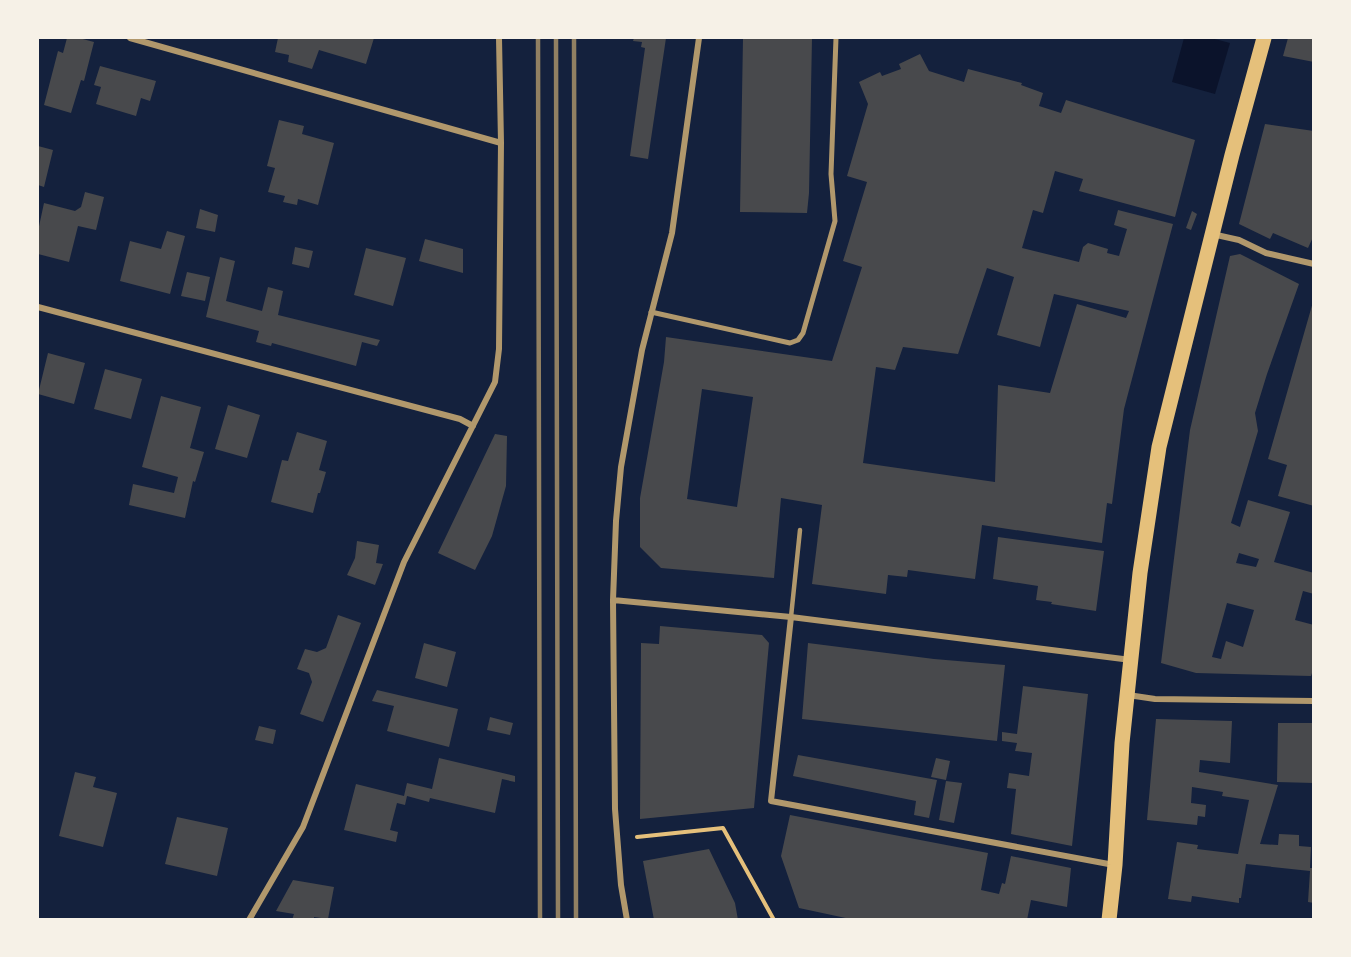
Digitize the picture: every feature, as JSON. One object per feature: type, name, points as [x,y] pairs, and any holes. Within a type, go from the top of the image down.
[{"type":"main road","points":[[1109,920],[1115,865],[1122,743],[1142,561],[1158,447],[1264,38]]},
{"type":"street","points":[[130,38],[501,143]]},
{"type":"street","points":[[249,920],[303,827],[404,562],[495,381],[499,350],[500,38]]},
{"type":"street","points":[[627,920],[621,885],[615,809],[613,600],[615,521],[621,467],[640,361],[672,232],[699,38]]},
{"type":"street","points":[[651,312],[790,343],[798,340],[803,333],[835,221],[831,174],[836,38]]},
{"type":"street","points":[[1212,234],[1239,240],[1266,253],[1314,264]]},
{"type":"street","points":[[38,307],[460,419],[473,426]]},
{"type":"street","points":[[613,600],[791,617],[1131,660]]},
{"type":"street","points":[[791,617],[771,801],[1115,865]]},
{"type":"street","points":[[1127,695],[1155,699],[1314,701]]},
{"type":"lane","points":[[791,617],[800,531]]},
{"type":"path","points":[[636,838],[723,828],[774,920]]},
{"type":"water","points":[[1184,38],[1211,38],[1230,43],[1215,94],[1172,82]]},
{"type":"building","points":[[67,38],[94,42],[84,81],[81,80],[71,113],[44,105],[58,51],[63,53]]},
{"type":"building","points":[[278,38],[374,38],[366,64],[319,50],[312,69],[288,62],[289,55],[275,52]]},
{"type":"building","points":[[634,38],[666,38],[648,159],[630,156],[645,48],[641,47],[642,42],[633,41]]},
{"type":"building","points":[[743,38],[812,38],[807,213],[740,212]]},
{"type":"building","points":[[1288,38],[1314,38],[1314,62],[1283,56]]},
{"type":"building","points":[[920,54],[929,71],[964,82],[968,69],[1022,83],[1021,85],[1043,93],[1039,106],[1061,113],[1066,100],[1195,140],[1175,217],[1079,191],[1083,179],[1055,171],[1043,213],[1033,210],[1022,248],[1079,262],[1083,247],[1088,243],[1108,249],[1107,253],[1119,256],[1127,229],[1114,225],[1118,210],[1173,224],[1124,409],[1112,504],[1107,503],[1102,543],[982,525],[975,579],[908,570],[907,577],[888,575],[886,594],[812,584],[822,505],[781,498],[774,578],[661,568],[640,547],[640,498],[664,362],[666,337],[832,361],[862,267],[843,261],[867,182],[847,176],[868,104],[859,82],[880,72],[882,76],[901,69],[899,64]],"holes":[[[987,268],[1014,277],[997,335],[1040,347],[1054,294],[1129,311],[1126,318],[1077,304],[1050,393],[998,385],[995,482],[863,463],[876,367],[895,370],[903,347],[958,354]],[[702,389],[753,397],[737,507],[687,499]]]},
{"type":"building","points":[[100,66],[156,81],[150,101],[141,98],[136,116],[96,104],[101,87],[94,85]]},
{"type":"building","points":[[279,120],[304,126],[302,134],[334,143],[318,205],[298,199],[297,205],[283,202],[285,196],[268,192],[275,168],[267,166]]},
{"type":"building","points":[[1265,124],[1314,131],[1314,235],[1308,248],[1273,233],[1270,239],[1239,224]]},
{"type":"building","points":[[38,146],[53,150],[44,187],[38,185]]},
{"type":"building","points":[[85,192],[104,197],[96,230],[78,226],[69,262],[38,254],[38,231],[44,203],[75,211],[81,207]]},
{"type":"building","points":[[200,209],[218,215],[215,232],[196,228]]},
{"type":"building","points":[[1192,211],[1197,214],[1191,230],[1186,228]]},
{"type":"building","points":[[167,231],[185,236],[170,294],[120,281],[130,241],[161,249]]},
{"type":"building","points":[[425,239],[463,249],[463,273],[419,261]]},
{"type":"building","points":[[295,247],[313,251],[309,268],[292,264]]},
{"type":"building","points":[[366,248],[406,258],[393,306],[354,295]]},
{"type":"building","points":[[1240,254],[1299,284],[1255,413],[1258,431],[1231,523],[1240,527],[1248,500],[1290,512],[1274,562],[1314,573],[1314,594],[1303,591],[1295,620],[1314,625],[1314,667],[1311,676],[1196,673],[1161,663],[1190,430],[1230,256]],"holes":[[[1239,553],[1259,559],[1256,567],[1236,563]],[[1227,603],[1254,610],[1243,647],[1226,641],[1221,659],[1212,657]]]},
{"type":"building","points":[[220,257],[235,261],[226,301],[262,311],[268,287],[283,291],[278,315],[380,340],[377,346],[362,342],[356,366],[272,343],[271,346],[256,342],[259,331],[206,317]]},
{"type":"building","points":[[187,272],[210,277],[205,301],[181,296]]},
{"type":"building","points":[[1313,302],[1314,506],[1278,496],[1287,465],[1268,459]]},
{"type":"building","points":[[48,353],[85,363],[74,404],[38,394]]},
{"type":"building","points":[[105,369],[142,379],[131,419],[94,409]]},
{"type":"building","points":[[161,396],[201,407],[190,448],[204,452],[195,482],[193,481],[185,518],[129,505],[133,484],[174,493],[178,477],[142,467]]},
{"type":"building","points":[[228,405],[260,415],[247,458],[215,449]]},
{"type":"building","points":[[297,432],[327,441],[319,470],[326,472],[313,513],[271,502],[282,460],[288,461]]},
{"type":"building","points":[[495,434],[507,436],[506,486],[492,536],[475,570],[438,553]]},
{"type":"building","points":[[998,537],[1104,551],[1096,611],[1036,600],[1038,586],[993,579]]},
{"type":"building","points":[[357,541],[379,545],[376,563],[383,564],[375,585],[347,575],[355,558]]},
{"type":"building","points":[[338,615],[361,623],[323,722],[300,714],[312,682],[309,673],[297,669],[305,649],[317,652],[326,648]]},
{"type":"building","points":[[660,626],[762,635],[769,643],[754,808],[640,819],[641,643],[659,644]]},
{"type":"building","points":[[424,643],[456,652],[447,687],[415,678]]},
{"type":"building","points":[[808,643],[934,659],[1005,665],[997,741],[802,719]]},
{"type":"building","points":[[1023,686],[1088,694],[1072,846],[1011,834],[1016,789],[1007,788],[1009,773],[1029,776],[1032,753],[1015,751],[1017,743],[1002,741],[1002,732],[1017,734]]},
{"type":"building","points":[[377,690],[458,709],[449,747],[387,731],[394,706],[372,701]]},
{"type":"building","points":[[490,717],[513,723],[510,735],[487,730]]},
{"type":"building","points":[[1156,719],[1232,721],[1230,763],[1200,760],[1199,772],[1278,785],[1260,844],[1278,845],[1279,834],[1299,835],[1299,846],[1311,847],[1310,868],[1314,868],[1314,903],[1308,902],[1310,871],[1246,864],[1239,903],[1192,896],[1191,902],[1168,899],[1177,842],[1198,845],[1197,849],[1238,854],[1249,800],[1222,796],[1223,792],[1192,787],[1191,803],[1206,805],[1205,817],[1198,816],[1197,825],[1147,820]]},
{"type":"building","points":[[1278,723],[1314,723],[1314,783],[1277,782]]},
{"type":"building","points":[[259,726],[276,730],[273,744],[255,740]]},
{"type":"building","points":[[798,755],[937,780],[929,818],[914,815],[916,801],[793,776]]},
{"type":"building","points":[[439,758],[515,776],[515,782],[502,779],[495,813],[430,798],[429,802],[407,796],[405,805],[397,803],[390,830],[398,832],[396,842],[344,830],[356,784],[404,796],[407,783],[432,789]]},
{"type":"building","points":[[936,758],[950,761],[946,780],[931,777]]},
{"type":"building","points":[[75,772],[96,777],[93,787],[117,793],[103,847],[59,836]]},
{"type":"building","points":[[946,781],[962,783],[954,823],[939,820]]},
{"type":"building","points":[[790,815],[988,853],[981,890],[999,894],[1002,883],[1005,884],[1011,856],[1071,868],[1067,907],[1031,900],[1027,920],[855,920],[799,908],[781,856]]},
{"type":"building","points":[[177,817],[228,828],[217,876],[165,864]]},
{"type":"building","points":[[709,849],[735,903],[738,920],[654,920],[643,861]]},
{"type":"building","points":[[293,880],[334,887],[328,919],[314,917],[314,920],[292,920],[294,914],[276,911]]},
{"type":"railway","points":[[538,38],[540,920]]},
{"type":"railway","points":[[556,38],[558,920]]},
{"type":"railway","points":[[574,38],[576,920]]}]
